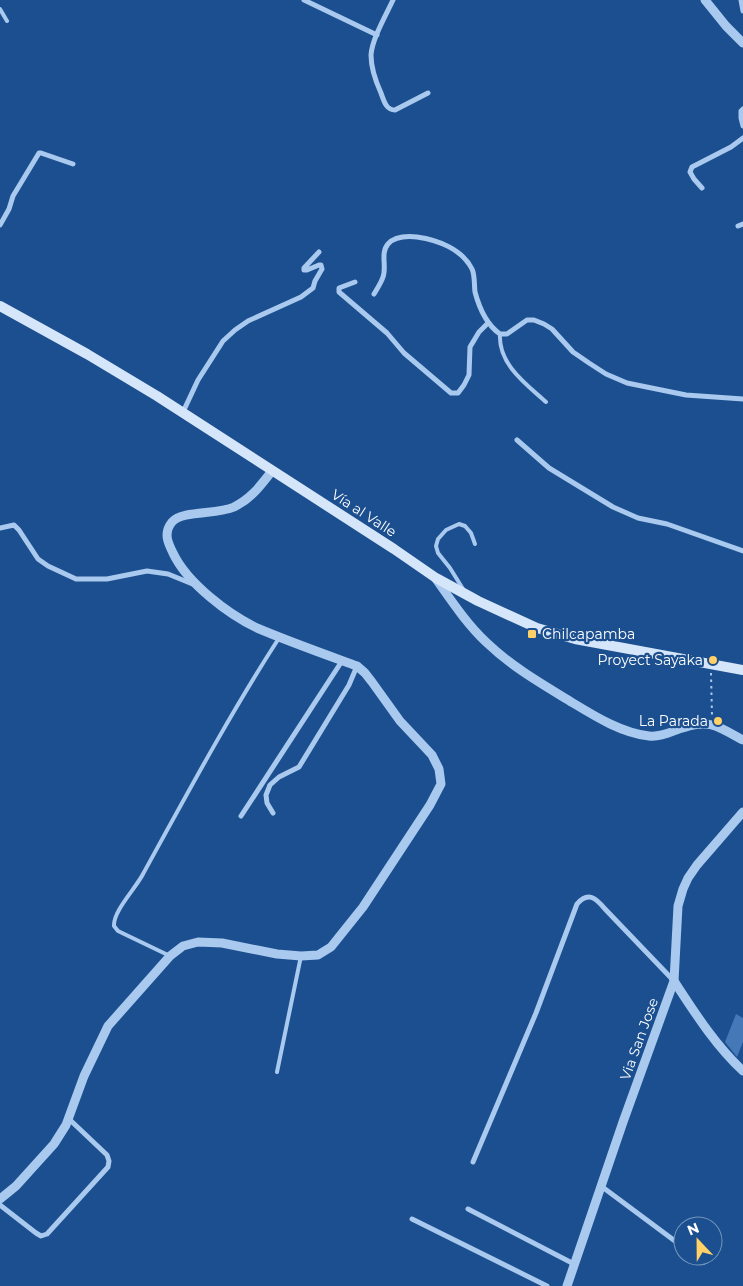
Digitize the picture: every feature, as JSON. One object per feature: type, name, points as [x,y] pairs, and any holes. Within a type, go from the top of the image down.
[{"type":"main road","name":"Vía al Valle","points":[[0,306],[157,396],[387,544],[436,578],[467,595],[537,628],[575,639],[743,670]]},
{"type":"street","points":[[304,0],[377,35]]},
{"type":"street","points":[[393,0],[377,35],[371,55],[376,80],[387,107],[391,110],[395,110],[428,93]]},
{"type":"street","points":[[705,0],[743,43]]},
{"type":"street","points":[[741,0],[743,11]]},
{"type":"street","points":[[743,109],[741,111],[743,126]]},
{"type":"street","points":[[702,188],[690,172],[692,166],[731,147],[743,138]]},
{"type":"street","points":[[0,225],[5,218],[13,196],[39,153],[73,164]]},
{"type":"street","points":[[374,294],[384,277],[384,254],[386,246],[392,240],[404,237],[441,243],[457,252],[466,260],[472,270],[476,293],[488,323],[493,330],[500,334],[507,334],[527,320],[534,320],[552,329],[573,352],[589,364],[606,374],[627,382],[686,395],[743,399]]},
{"type":"street","points":[[182,413],[198,380],[223,341],[248,321],[301,297],[313,288],[322,270],[321,266],[319,265],[307,270],[304,270],[304,268],[319,252]]},
{"type":"street","points":[[355,282],[339,288],[339,292],[387,333],[404,353],[451,393],[458,393],[464,385],[469,375],[470,347],[479,332],[488,323]]},
{"type":"street","points":[[517,440],[549,468],[613,507],[638,518],[666,524],[743,551]]},
{"type":"street","points":[[0,1199],[16,1186],[54,1144],[66,1125],[84,1076],[108,1026],[170,956],[183,946],[198,942],[222,943],[278,954],[301,956],[318,955],[331,947],[363,907],[442,784],[439,769],[432,755],[415,739],[365,673],[357,666],[256,627],[240,618],[198,587],[176,560],[167,541],[166,530],[173,520],[189,514],[233,508],[252,496],[272,471]]},
{"type":"street","points":[[0,528],[14,525],[20,530],[38,559],[76,580],[107,579],[147,572],[168,574],[198,587]]},
{"type":"street","points":[[436,578],[458,611],[485,641],[513,666],[594,716],[629,732],[651,736],[662,736],[697,724],[712,725],[743,740]]},
{"type":"street","points":[[241,816],[342,661]]},
{"type":"street","points":[[273,813],[267,803],[266,795],[270,785],[279,777],[300,767],[349,685],[357,666]]},
{"type":"street","name":"Via San Jose","points":[[570,1285],[574,1264],[674,981],[678,906],[683,889],[697,865],[743,812]]},
{"type":"street","points":[[473,1162],[536,1013],[573,912],[581,899],[586,897],[598,900],[604,909],[674,981],[707,1030],[728,1057],[743,1071]]},
{"type":"street","points":[[0,1206],[41,1236],[47,1234],[108,1167],[107,1155],[68,1119]]},
{"type":"street","points":[[601,1186],[673,1240]]},
{"type":"street","points":[[468,1208],[574,1264]]},
{"type":"street","points":[[412,1219],[547,1286]]},
{"type":"lane","points":[[0,9],[6,21]]},
{"type":"lane","points":[[500,334],[499,343],[504,357],[513,370],[546,402]]},
{"type":"lane","points":[[467,595],[438,553],[436,546],[438,539],[446,530],[459,524],[466,526],[475,544]]},
{"type":"lane","points":[[170,956],[118,931],[114,926],[116,915],[141,878],[219,735],[280,636]]},
{"type":"lane","points":[[277,1072],[301,956]]},
{"type":"path","points":[[711,663],[712,725]]},
{"type":"building","points":[[736,1014],[743,1018],[743,1042],[737,1057],[725,1042]]},
{"type":"place","name":"Chilcapamba","points":[[532,634]]},
{"type":"place","name":"Proyect Sayaka","points":[[713,660]]},
{"type":"place","name":"La Parada","points":[[718,721]]}]
